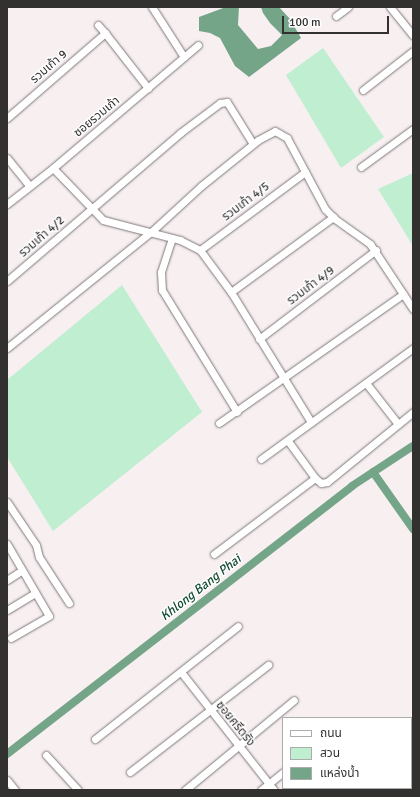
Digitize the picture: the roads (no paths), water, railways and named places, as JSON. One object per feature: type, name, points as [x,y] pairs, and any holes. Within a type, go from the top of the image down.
[{"type":"street","points":[[152,7],[184,56]]},
{"type":"street","points":[[336,16],[348,7]]},
{"type":"street","points":[[390,7],[413,35]]},
{"type":"street","points":[[98,25],[106,33],[148,88]]},
{"type":"street","name":"รวมเก้า 9","points":[[7,118],[106,33]]},
{"type":"street","name":"ซอยรวมเก้า","points":[[7,204],[53,168],[198,45]]},
{"type":"street","points":[[363,90],[413,51]]},
{"type":"street","name":"รวมเก้า 4/2","points":[[7,281],[180,133],[220,102],[227,102],[252,144]]},
{"type":"street","points":[[361,167],[413,129]]},
{"type":"street","points":[[7,348],[151,232],[201,186],[252,144],[268,133],[275,131],[283,134],[333,217],[376,250],[413,309]]},
{"type":"street","points":[[7,158],[30,186]]},
{"type":"street","points":[[53,168],[91,210],[107,222],[172,238],[200,250],[231,292],[311,422]]},
{"type":"street","name":"รวมเก้า 4/5","points":[[200,250],[305,172]]},
{"type":"street","points":[[231,292],[333,217]]},
{"type":"street","points":[[172,238],[161,272],[162,290],[237,412]]},
{"type":"street","name":"รวมเก้า 4/9","points":[[259,339],[376,250]]},
{"type":"street","points":[[219,422],[237,412],[403,294]]},
{"type":"street","points":[[262,459],[288,442],[311,422],[366,384],[413,348]]},
{"type":"street","points":[[366,384],[398,424]]},
{"type":"street","points":[[288,442],[321,484],[327,482],[413,412]]},
{"type":"street","points":[[214,554],[315,478]]},
{"type":"street","points":[[7,502],[36,545],[39,557],[69,603]]},
{"type":"street","points":[[7,544],[34,594],[48,612],[48,617],[11,638]]},
{"type":"street","points":[[7,580],[22,571]]},
{"type":"street","points":[[7,610],[34,594]]},
{"type":"street","points":[[95,739],[238,626]]},
{"type":"street","points":[[130,772],[268,665]]},
{"type":"street","name":"ซอยศรีตรัง","points":[[181,672],[271,787]]},
{"type":"street","points":[[185,790],[239,747],[294,700]]},
{"type":"street","points":[[46,755],[78,790]]},
{"type":"street","points":[[261,790],[271,787],[282,773]]},
{"type":"street","points":[[7,780],[15,790]]},
{"type":"water","points":[[226,7],[239,7],[238,25],[258,49],[271,46],[282,35],[270,23],[261,7],[279,7],[290,19],[301,38],[249,77],[235,66],[220,38],[210,33],[199,31],[199,17]]},
{"type":"waterway","name":"Khlong Bang Phai","points":[[7,754],[352,486],[413,446]]},
{"type":"waterway","points":[[373,472],[413,529]]}]
